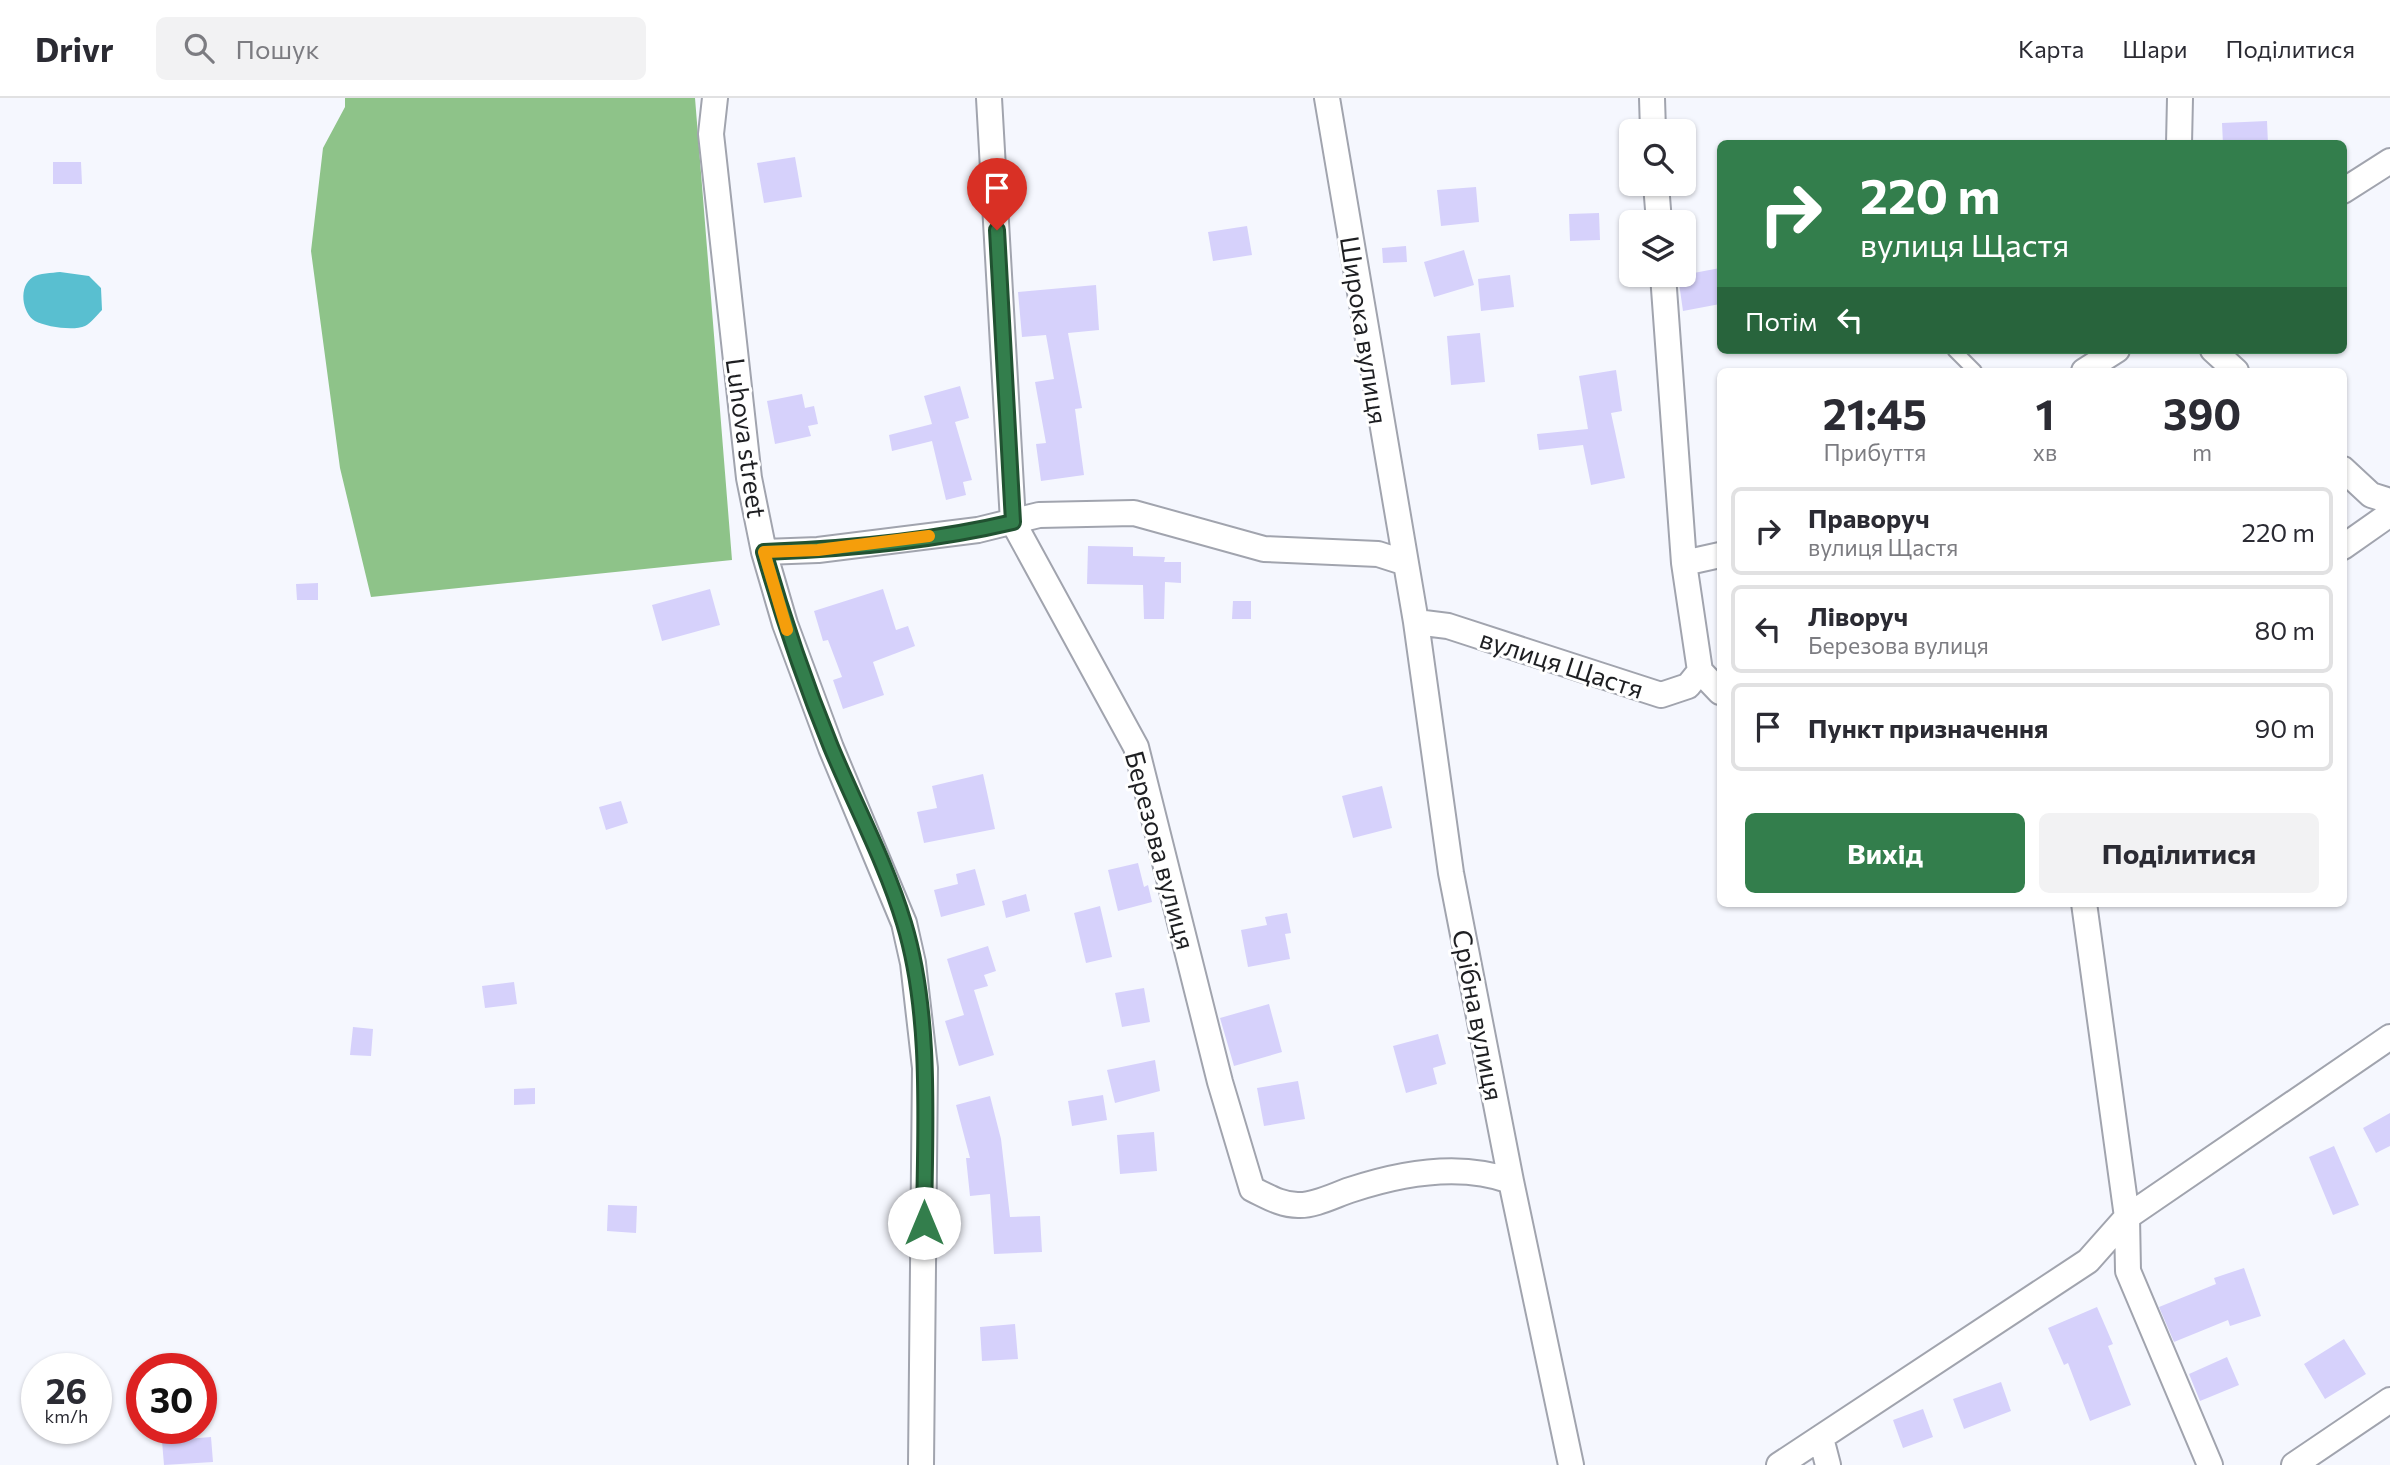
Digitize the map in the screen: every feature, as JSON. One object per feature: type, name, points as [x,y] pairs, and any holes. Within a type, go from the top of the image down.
[{"type":"street","name":"Luhova street","points":[[715,98],[711,134],[749,478],[764,552],[785,624],[822,723],[904,923],[913,963],[925,1068],[921,1465]]},
{"type":"street","name":"Березова вулиця","points":[[989,98],[1013,522],[1136,747],[1220,1082],[1252,1189],[1282,1203],[1301,1206],[1384,1179],[1441,1171],[1493,1175],[1510,1181]]},
{"type":"street","name":"Широка вулиця","points":[[1327,98],[1403,562]]},
{"type":"street","points":[[1652,98],[1653,119]]},
{"type":"street","points":[[2179,140],[2180,98]]},
{"type":"street","points":[[2347,188],[2390,161]]},
{"type":"street","points":[[1664,287],[1684,563],[1700,671],[1717,689]]},
{"type":"street","points":[[2089,368],[2111,354]]},
{"type":"street","points":[[2217,354],[2233,368]]},
{"type":"street","points":[[2347,474],[2371,495],[2390,501]]},
{"type":"street","points":[[764,552],[832,548],[978,530],[1039,515],[1134,513],[1264,549],[1378,554],[1403,562]]},
{"type":"street","points":[[2347,544],[2390,514]]},
{"type":"street","points":[[1684,563],[1717,556]]},
{"type":"street","name":"Срібна вулиця","points":[[1403,562],[1416,622],[1451,873],[1510,1181],[1571,1465]]},
{"type":"street","name":"вулиця Щастя","points":[[1416,622],[1448,626],[1661,695],[1688,686],[1700,671]]},
{"type":"street","points":[[2085,907],[2127,1216],[2128,1271],[2210,1465]]},
{"type":"street","points":[[1779,1465],[2088,1261],[2127,1216],[2390,1037]]},
{"type":"street","points":[[2294,1465],[2390,1400]]},
{"type":"street","points":[[1821,1438],[1828,1465]]},
{"type":"lane","points":[[1958,354],[1972,368]]},
{"type":"green space","points":[[345,98],[695,98],[732,560],[371,597],[340,468],[311,251],[323,148],[345,107]]},
{"type":"water","points":[[60,272],[89,276],[101,288],[102,310],[85,326],[67,328],[46,325],[35,321],[27,312],[24,293],[28,281],[39,275]]},
{"type":"building","points":[[2267,121],[2268,140],[2223,140],[2222,123]]},
{"type":"building","points":[[795,157],[802,197],[764,203],[757,163]]},
{"type":"building","points":[[53,162],[81,162],[82,184],[53,184]]},
{"type":"building","points":[[1476,187],[1479,222],[1441,226],[1437,190]]},
{"type":"building","points":[[1599,213],[1600,240],[1570,241],[1569,214]]},
{"type":"building","points":[[1247,226],[1252,255],[1213,261],[1208,232]]},
{"type":"building","points":[[1406,246],[1407,262],[1383,263],[1382,248]]},
{"type":"building","points":[[1464,250],[1474,285],[1434,297],[1424,262]]},
{"type":"building","points":[[1717,269],[1717,305],[1683,311],[1680,287],[1696,287],[1696,273]]},
{"type":"building","points":[[1510,275],[1514,307],[1481,311],[1478,279]]},
{"type":"building","points":[[1096,285],[1099,330],[1068,333],[1082,408],[1075,409],[1084,475],[1041,481],[1036,444],[1046,443],[1035,382],[1054,379],[1046,335],[1022,337],[1018,292]]},
{"type":"building","points":[[1480,333],[1485,382],[1451,385],[1447,336]]},
{"type":"building","points":[[1616,370],[1622,411],[1611,413],[1625,478],[1591,485],[1583,445],[1539,450],[1537,434],[1588,429],[1579,376]]},
{"type":"building","points":[[960,386],[969,418],[955,422],[972,480],[963,482],[966,495],[946,500],[932,441],[892,451],[889,435],[932,424],[924,396]]},
{"type":"building","points":[[802,394],[805,408],[814,406],[818,424],[808,426],[811,436],[775,444],[767,401]]},
{"type":"building","points":[[1088,546],[1133,547],[1133,556],[1165,557],[1164,562],[1181,562],[1181,583],[1165,582],[1164,619],[1144,619],[1143,585],[1087,584]]},
{"type":"building","points":[[318,583],[318,600],[297,600],[296,584]]},
{"type":"building","points":[[710,589],[720,625],[662,641],[652,605]]},
{"type":"building","points":[[883,589],[896,630],[908,626],[915,646],[873,662],[884,695],[843,709],[833,680],[842,677],[828,640],[823,641],[814,611]]},
{"type":"building","points":[[1233,601],[1251,601],[1251,619],[1232,619]]},
{"type":"building","points":[[983,774],[995,829],[924,843],[917,812],[937,808],[932,786]]},
{"type":"building","points":[[1382,786],[1392,828],[1353,838],[1342,796]]},
{"type":"building","points":[[621,801],[628,823],[606,830],[599,807]]},
{"type":"building","points":[[1138,863],[1144,887],[1148,885],[1152,902],[1118,911],[1108,870]]},
{"type":"building","points":[[975,869],[985,905],[941,917],[934,890],[958,884],[956,874]]},
{"type":"building","points":[[1026,894],[1030,911],[1006,918],[1002,901]]},
{"type":"building","points":[[1100,906],[1112,957],[1086,963],[1074,913]]},
{"type":"building","points":[[1287,913],[1291,933],[1285,934],[1290,959],[1248,967],[1241,930],[1267,925],[1265,917]]},
{"type":"building","points":[[988,946],[996,971],[984,975],[988,986],[974,990],[994,1055],[959,1066],[945,1021],[964,1015],[947,959]]},
{"type":"building","points":[[514,982],[517,1004],[485,1008],[482,986]]},
{"type":"building","points":[[1144,988],[1150,1022],[1122,1027],[1115,993]]},
{"type":"building","points":[[1269,1004],[1282,1052],[1234,1066],[1220,1018]]},
{"type":"building","points":[[353,1027],[373,1029],[371,1056],[350,1055]]},
{"type":"building","points":[[1438,1034],[1446,1064],[1433,1068],[1437,1084],[1406,1093],[1393,1046]]},
{"type":"building","points":[[1155,1060],[1160,1091],[1115,1103],[1107,1070]]},
{"type":"building","points":[[1298,1081],[1305,1119],[1264,1126],[1257,1088]]},
{"type":"building","points":[[535,1088],[535,1104],[514,1105],[514,1089]]},
{"type":"building","points":[[1103,1095],[1107,1120],[1072,1126],[1068,1101]]},
{"type":"building","points":[[990,1096],[1001,1139],[1010,1217],[1040,1216],[1042,1252],[994,1254],[990,1194],[970,1196],[966,1158],[970,1158],[956,1105]]},
{"type":"building","points":[[2390,1113],[2390,1146],[2376,1153],[2363,1128]]},
{"type":"building","points":[[1154,1132],[1157,1171],[1120,1174],[1117,1135]]},
{"type":"building","points":[[2334,1146],[2359,1205],[2333,1215],[2309,1157]]},
{"type":"building","points":[[608,1205],[637,1206],[636,1233],[607,1231]]},
{"type":"building","points":[[2244,1268],[2261,1316],[2230,1326],[2228,1320],[2174,1342],[2159,1307],[2216,1284],[2214,1278]]},
{"type":"building","points":[[2097,1307],[2113,1344],[2108,1346],[2131,1405],[2090,1421],[2068,1363],[2064,1365],[2048,1328]]},
{"type":"building","points":[[1015,1324],[1018,1359],[982,1361],[980,1327]]},
{"type":"building","points":[[2344,1339],[2366,1374],[2325,1399],[2304,1364]]},
{"type":"building","points":[[2227,1357],[2239,1385],[2200,1401],[2189,1374]]},
{"type":"building","points":[[2001,1382],[2011,1411],[1964,1429],[1953,1399]]},
{"type":"building","points":[[1923,1409],[1933,1437],[1903,1448],[1893,1420]]},
{"type":"building","points":[[162,1444],[212,1444],[213,1462],[164,1465]]},
{"type":"slow traffic","points":[[787,630],[764,552],[818,550],[929,536]]},
{"type":"route","points":[[924,1223],[925,1068],[913,963],[904,923],[831,748],[785,624],[764,552],[818,550],[978,530],[1013,522],[997,230]]}]
